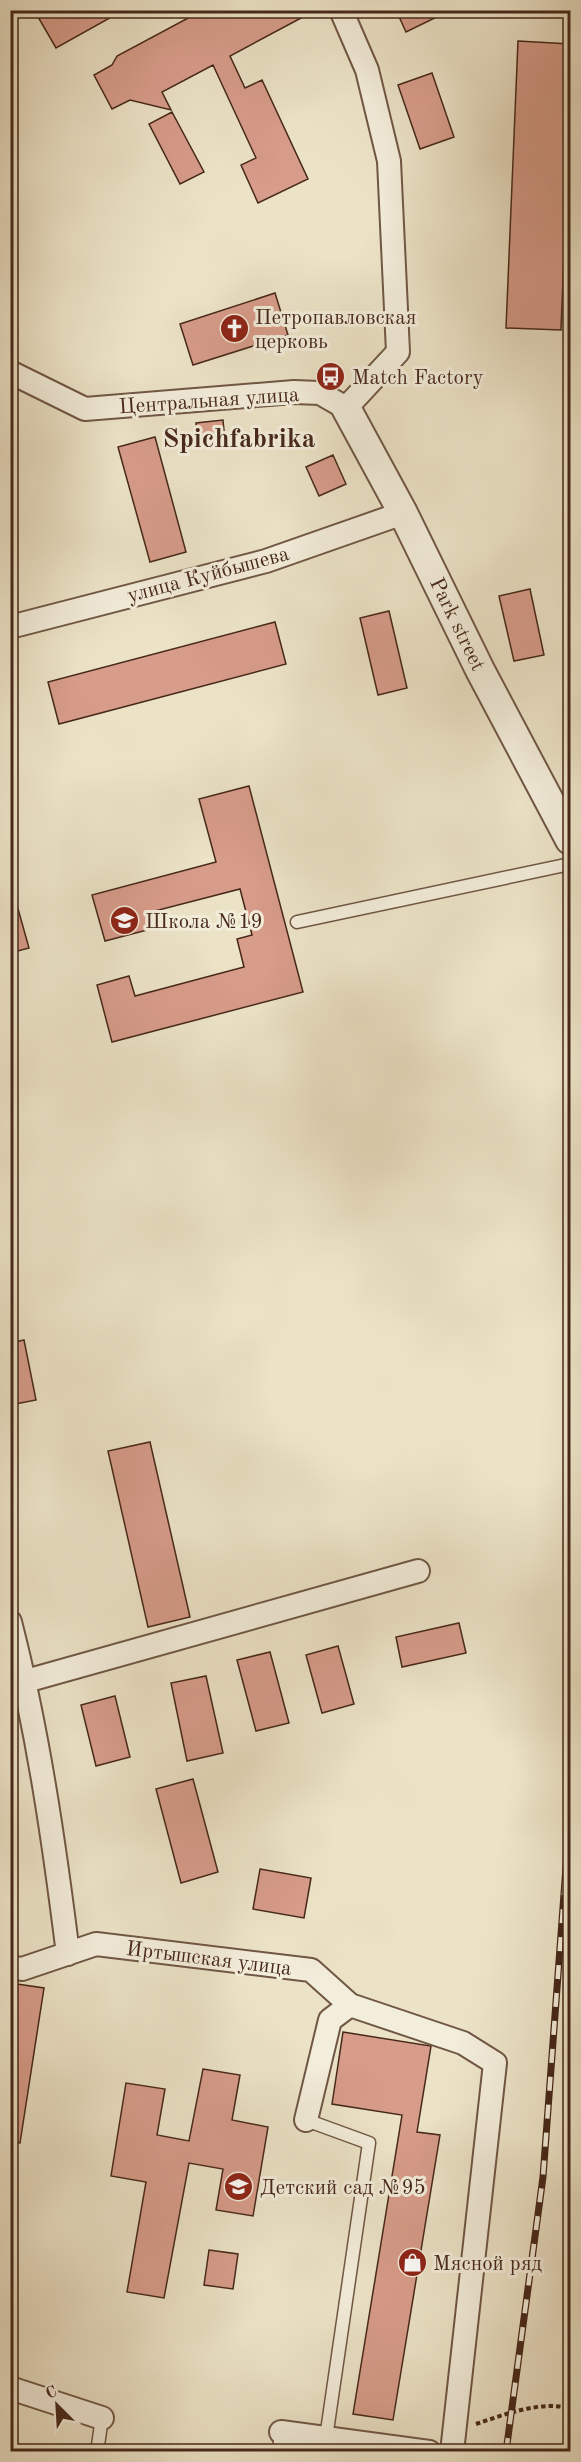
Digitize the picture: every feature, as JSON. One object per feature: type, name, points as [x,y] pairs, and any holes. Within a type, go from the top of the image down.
[{"type":"street","points":[[341,10],[367,70],[389,160],[398,352],[346,408]]},
{"type":"street","name":"Центральная улица","points":[[10,372],[84,409],[294,392],[320,393],[346,408]]},
{"type":"street","name":"Park street","points":[[346,408],[403,513],[480,670],[570,840]]},
{"type":"street","name":"улица Куйбышева","points":[[10,627],[266,561],[403,513]]},
{"type":"street","points":[[26,1681],[418,1571]]},
{"type":"street","points":[[10,1622],[26,1681],[56,1856],[68,1954]]},
{"type":"street","name":"Иртышская улица","points":[[10,1967],[22,1969],[96,1944],[311,1970],[350,2005],[463,2043],[495,2063],[453,2441]]},
{"type":"street","points":[[306,2120],[330,2020],[350,2005]]},
{"type":"street","points":[[10,2388],[102,2418]]},
{"type":"street","points":[[280,2442],[326,2438],[429,2451]]},
{"type":"lane","points":[[297,922],[570,864]]},
{"type":"lane","points":[[306,2120],[369,2143],[326,2438]]},
{"type":"lane","points":[[97,2451],[102,2418]]},
{"type":"path","points":[[453,2441],[512,2412],[558,2405],[570,2408]]},
{"type":"building","points":[[34,10],[124,10],[56,48]]},
{"type":"building","points":[[203,10],[316,10],[230,56],[245,88],[262,80],[308,179],[258,203],[241,165],[256,158],[213,65],[162,92],[171,110],[130,100],[112,109],[94,75],[112,65],[117,56]]},
{"type":"building","points":[[396,10],[451,10],[406,32]]},
{"type":"building","points":[[518,41],[570,44],[570,104],[561,330],[506,328]]},
{"type":"building","points":[[432,73],[454,137],[420,149],[398,85]]},
{"type":"building","points":[[172,112],[204,172],[180,184],[149,124]]},
{"type":"building","name":"Петропавловская церковь","points":[[275,293],[288,335],[193,365],[180,324]]},
{"type":"building","points":[[223,420],[225,441],[198,444],[196,423]]},
{"type":"building","points":[[155,437],[186,552],[150,562],[118,447]]},
{"type":"building","points":[[333,455],[346,484],[319,496],[306,467]]},
{"type":"building","points":[[530,589],[544,655],[514,661],[499,596]]},
{"type":"building","points":[[389,611],[407,688],[378,695],[360,618]]},
{"type":"building","points":[[275,622],[286,664],[59,724],[48,682]]},
{"type":"building","name":"Школа №19","points":[[249,786],[303,992],[112,1042],[97,985],[129,976],[135,996],[244,967],[237,939],[252,935],[240,889],[147,913],[151,929],[105,941],[92,895],[216,862],[199,799]]},
{"type":"building","points":[[15,898],[29,948],[10,953],[10,899]]},
{"type":"building","points":[[24,1340],[36,1400],[10,1405],[10,1343]]},
{"type":"building","points":[[150,1442],[190,1617],[148,1627],[108,1451]]},
{"type":"building","points":[[459,1623],[466,1653],[402,1667],[396,1637]]},
{"type":"building","points":[[338,1646],[354,1704],[322,1713],[306,1655]]},
{"type":"building","points":[[270,1652],[289,1723],[256,1731],[237,1660]]},
{"type":"building","points":[[206,1676],[223,1753],[187,1761],[171,1683]]},
{"type":"building","points":[[115,1696],[130,1757],[96,1766],[81,1705]]},
{"type":"building","points":[[193,1779],[218,1872],[181,1883],[156,1789]]},
{"type":"building","points":[[260,1869],[311,1878],[304,1918],[253,1909]]},
{"type":"building","points":[[10,1983],[44,1988],[20,2143],[10,2142]]},
{"type":"building","points":[[343,2032],[431,2046],[417,2132],[440,2135],[393,2420],[353,2414],[402,2115],[332,2104]]},
{"type":"building","name":"Детский сад №95","points":[[203,2069],[240,2075],[232,2120],[268,2127],[253,2216],[216,2210],[223,2169],[189,2163],[164,2298],[127,2292],[146,2182],[111,2176],[126,2083],[165,2089],[157,2135],[189,2141]]},
{"type":"building","points":[[209,2250],[238,2254],[233,2289],[204,2285]]},
{"type":"railway","points":[[506,2452],[543,2177],[570,1813]]},
{"type":"place","name":"Петропавловская церковь","points":[[234,329]]},
{"type":"place","name":"Match Factory","points":[[331,377]]},
{"type":"place","name":"Школа №19","points":[[124,921]]},
{"type":"place","name":"Детский сад №95","points":[[239,2187]]},
{"type":"place","name":"Мясной ряд","points":[[412,2263]]},
{"type":"district","name":"Spichfabrika","points":[[239,438]]}]
